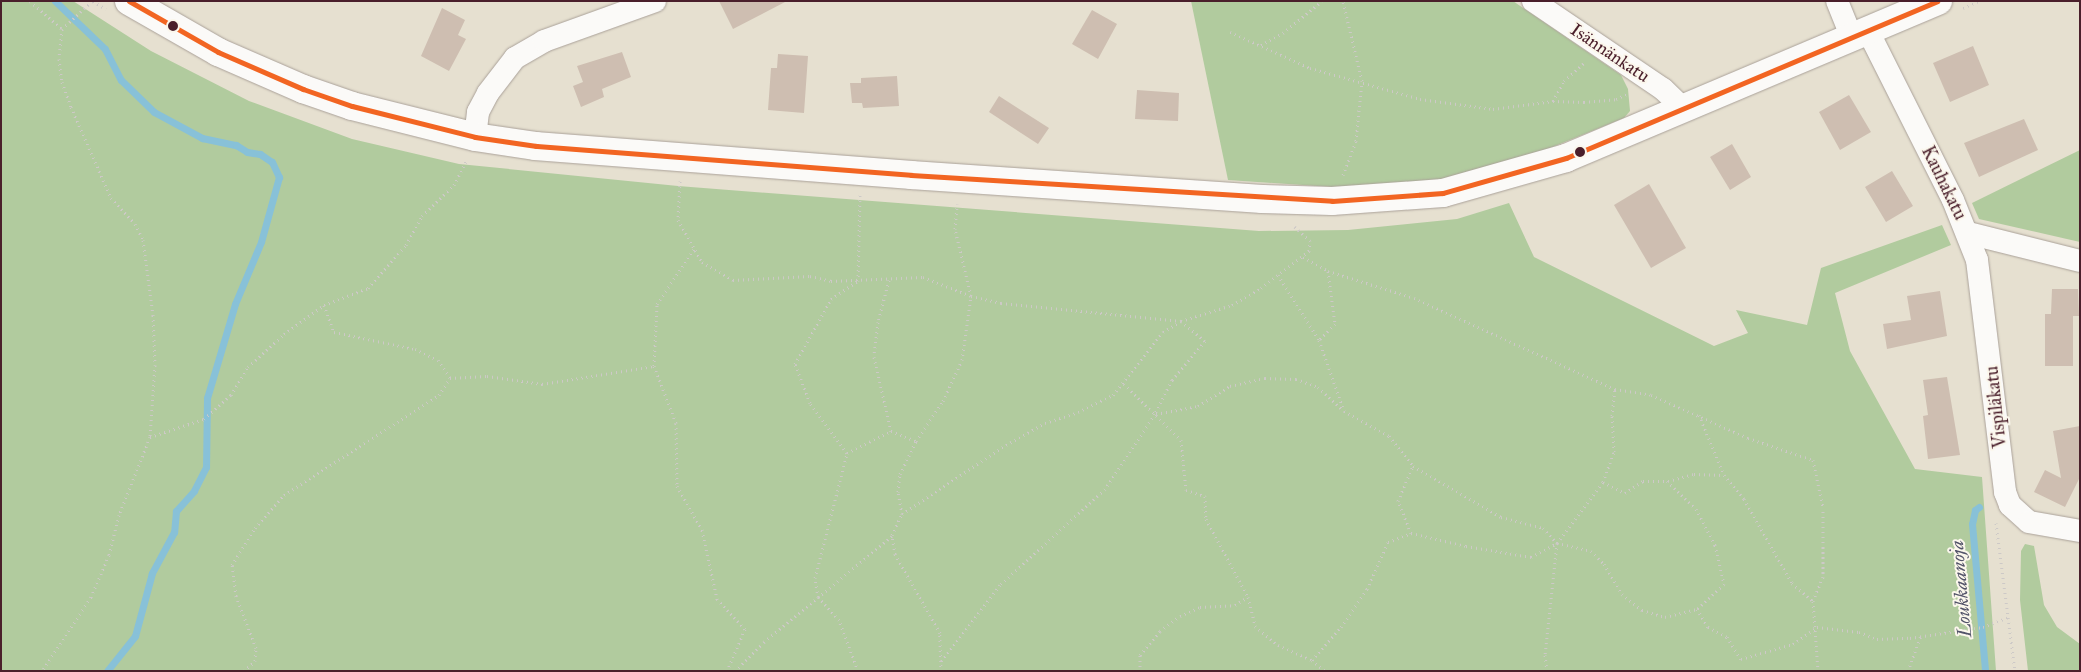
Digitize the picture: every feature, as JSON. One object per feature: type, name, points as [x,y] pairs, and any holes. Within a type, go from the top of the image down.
[{"type":"street","points":[[472,145],[478,112],[488,92],[516,58],[544,42],[655,1]]},
{"type":"street","name":"Isännänkatu","points":[[1533,1],[1663,89],[1684,109]]},
{"type":"street","name":"Kauhakatu","points":[[1837,1],[1860,34],[1968,233],[2080,261]]},
{"type":"street","points":[[119,6],[303,89],[472,145],[546,146],[1262,199],[1332,201],[1402,198],[1482,184],[1587,151],[1860,34],[1946,7]]},
{"type":"street","name":"Vispiläkatu","points":[[1968,233],[1983,290],[2005,492],[2002,509]]},
{"type":"street","points":[[2002,509],[2029,522],[2080,531]]},
{"type":"path","points":[[30,1],[62,29]]},
{"type":"path","points":[[42,671],[91,597],[109,555],[119,515],[150,437],[155,365],[153,315],[143,240],[135,224],[111,198],[71,107],[62,82],[59,59],[62,29],[69,22],[93,1],[119,6]]},
{"type":"path","points":[[1261,45],[1283,33],[1322,1]]},
{"type":"path","points":[[1332,201],[1356,141],[1362,81],[1343,1]]},
{"type":"path","points":[[1946,7],[1979,1]]},
{"type":"path","points":[[1230,32],[1261,45],[1276,55],[1310,68],[1362,81],[1420,99],[1493,109],[1553,101],[1584,102],[1616,99]]},
{"type":"path","points":[[1553,101],[1564,81],[1602,48]]},
{"type":"path","points":[[150,437],[204,419],[231,395],[248,367],[324,305],[368,288],[406,245],[422,216],[454,185],[472,145]]},
{"type":"path","points":[[680,174],[678,220],[702,262],[733,280],[810,276],[831,281],[858,281],[923,277],[971,296],[1001,303],[1180,321],[1205,340],[1172,380],[1155,414],[1105,489],[1000,585],[942,662]]},
{"type":"path","points":[[902,514],[898,492],[900,474],[916,440],[943,401],[962,360],[971,296],[955,229],[957,195],[949,177]]},
{"type":"path","points":[[858,281],[860,187]]},
{"type":"path","points":[[694,249],[657,304],[654,366],[676,423],[676,486],[702,530],[717,599],[745,628],[727,671]]},
{"type":"path","points":[[940,671],[942,662],[940,634],[931,614],[904,573],[895,554],[892,535],[895,524],[902,514],[1006,445],[1045,423],[1100,403],[1124,384],[1163,332],[1180,321],[1232,305],[1303,257],[1328,271],[1414,298],[1615,389],[1651,395],[1699,414],[1748,438],[1814,460],[1821,490],[1824,534],[1823,577],[1813,601],[1817,627],[1818,671]]},
{"type":"path","points":[[1319,340],[1335,324],[1328,271]]},
{"type":"path","points":[[1278,275],[1319,340],[1344,411]]},
{"type":"path","points":[[889,280],[878,322],[874,357],[891,431]]},
{"type":"path","points":[[847,453],[810,403],[795,364],[831,299],[858,281]]},
{"type":"path","points":[[324,305],[334,332],[415,349],[438,360],[450,378]]},
{"type":"path","points":[[450,378],[487,376],[542,384],[654,366]]},
{"type":"path","points":[[244,671],[255,661],[256,648],[236,596],[232,565],[255,528],[284,495],[439,394],[450,378]]},
{"type":"path","points":[[1155,414],[1198,406],[1230,386],[1265,378],[1296,379],[1318,387],[1344,411],[1389,436],[1413,466],[1500,517],[1544,528],[1557,543],[1590,551],[1604,564],[1622,594],[1642,610],[1665,617],[1697,609],[1724,584],[1716,545],[1696,509],[1667,481]]},
{"type":"path","points":[[1124,384],[1181,440],[1186,490],[1205,496],[1206,519],[1248,597],[1255,626],[1278,645],[1312,660],[1325,671]]},
{"type":"path","points":[[1312,660],[1341,627],[1367,589],[1388,542],[1411,533],[1466,546],[1531,557],[1557,543],[1603,482],[1614,452],[1612,416],[1615,389]]},
{"type":"path","points":[[1699,414],[1724,475],[1744,499],[1792,582],[1813,601]]},
{"type":"path","points":[[858,671],[839,620],[818,597],[816,578],[847,453],[891,431],[916,440]]},
{"type":"path","points":[[1411,533],[1398,501],[1413,466]]},
{"type":"path","points":[[1603,482],[1625,492],[1643,481],[1667,481],[1694,474],[1724,475]]},
{"type":"path","points":[[1995,523],[2002,509]]},
{"type":"path","points":[[2002,509],[1995,523],[2016,671]]},
{"type":"path","points":[[735,671],[818,597],[892,535]]},
{"type":"path","points":[[1548,671],[1545,655],[1557,543]]},
{"type":"path","points":[[1140,671],[1140,656],[1160,631],[1180,616],[1200,608],[1235,605],[1248,597]]},
{"type":"path","points":[[1697,609],[1708,627],[1727,638],[1741,659],[1793,644],[1817,627],[1859,632],[1877,639],[1920,636],[1983,627],[2007,618]]},
{"type":"path","points":[[1908,671],[1920,636]]},
{"type":"green space","points":[[1,1],[73,1],[151,51],[249,101],[352,139],[459,164],[678,186],[1259,231],[1348,230],[1457,219],[1509,203],[1534,257],[1714,346],[1748,333],[1736,310],[1807,325],[1821,268],[1942,225],[1951,245],[1835,293],[1850,351],[1915,469],[1982,477],[1996,671],[1,671]]},
{"type":"green space","points":[[1191,1],[1513,1],[1621,75],[1628,89],[1630,111],[1624,118],[1545,150],[1435,184],[1332,187],[1228,180]]},
{"type":"green space","points":[[2080,150],[2080,242],[1979,219],[1972,203]]},
{"type":"green space","points":[[2025,544],[2034,546],[2044,605],[2057,627],[2080,644],[2080,671],[2028,671],[2020,600],[2021,551]]},
{"type":"building","points":[[719,1],[787,1],[733,29]]},
{"type":"building","points":[[442,8],[465,20],[458,35],[466,39],[449,71],[421,56]]},
{"type":"building","points":[[1092,10],[1117,24],[1098,59],[1072,44]]},
{"type":"building","points":[[1973,46],[1989,85],[1950,102],[1933,63]]},
{"type":"building","points":[[622,52],[631,77],[602,89],[604,97],[581,107],[573,86],[583,82],[577,66]]},
{"type":"building","points":[[778,54],[808,56],[804,113],[768,110],[771,68],[777,68]]},
{"type":"building","points":[[897,76],[899,106],[863,108],[862,103],[852,103],[850,83],[861,83],[861,78]]},
{"type":"building","points":[[1137,90],[1179,93],[1178,121],[1135,119]]},
{"type":"building","points":[[1849,95],[1871,132],[1840,150],[1819,112]]},
{"type":"building","points":[[999,96],[1049,128],[1038,144],[989,112]]},
{"type":"building","points":[[2024,119],[2038,150],[1979,177],[1964,143]]},
{"type":"building","points":[[1732,144],[1751,177],[1730,190],[1710,157]]},
{"type":"building","points":[[1892,171],[1913,206],[1886,222],[1865,187]]},
{"type":"building","points":[[1649,184],[1686,248],[1651,268],[1614,205]]},
{"type":"building","points":[[2052,289],[2078,289],[2079,316],[2073,316],[2073,366],[2045,366],[2045,314],[2051,314]]},
{"type":"building","points":[[1940,291],[1947,336],[1887,349],[1883,324],[1911,320],[1907,296]]},
{"type":"building","points":[[1947,377],[1960,455],[1928,459],[1923,416],[1928,415],[1923,380]]},
{"type":"building","points":[[2080,426],[2080,477],[2065,507],[2034,492],[2045,470],[2061,478],[2053,431]]},
{"type":"waterway","points":[[55,1],[105,49],[121,80],[154,112],[202,138],[236,145],[247,152],[260,154],[272,162],[279,177],[261,242],[235,304],[207,398],[206,467],[194,491],[176,511],[174,532],[152,573],[135,636],[107,671]]},
{"type":"waterway","name":"Loukkaanoja","points":[[1979,507],[1975,510],[1972,524],[1985,671]]},
{"type":"transit line","points":[[129,1],[218,52],[303,89],[352,106],[475,137],[536,146],[911,175],[1332,201],[1443,193],[1566,158],[1937,1]]}]
